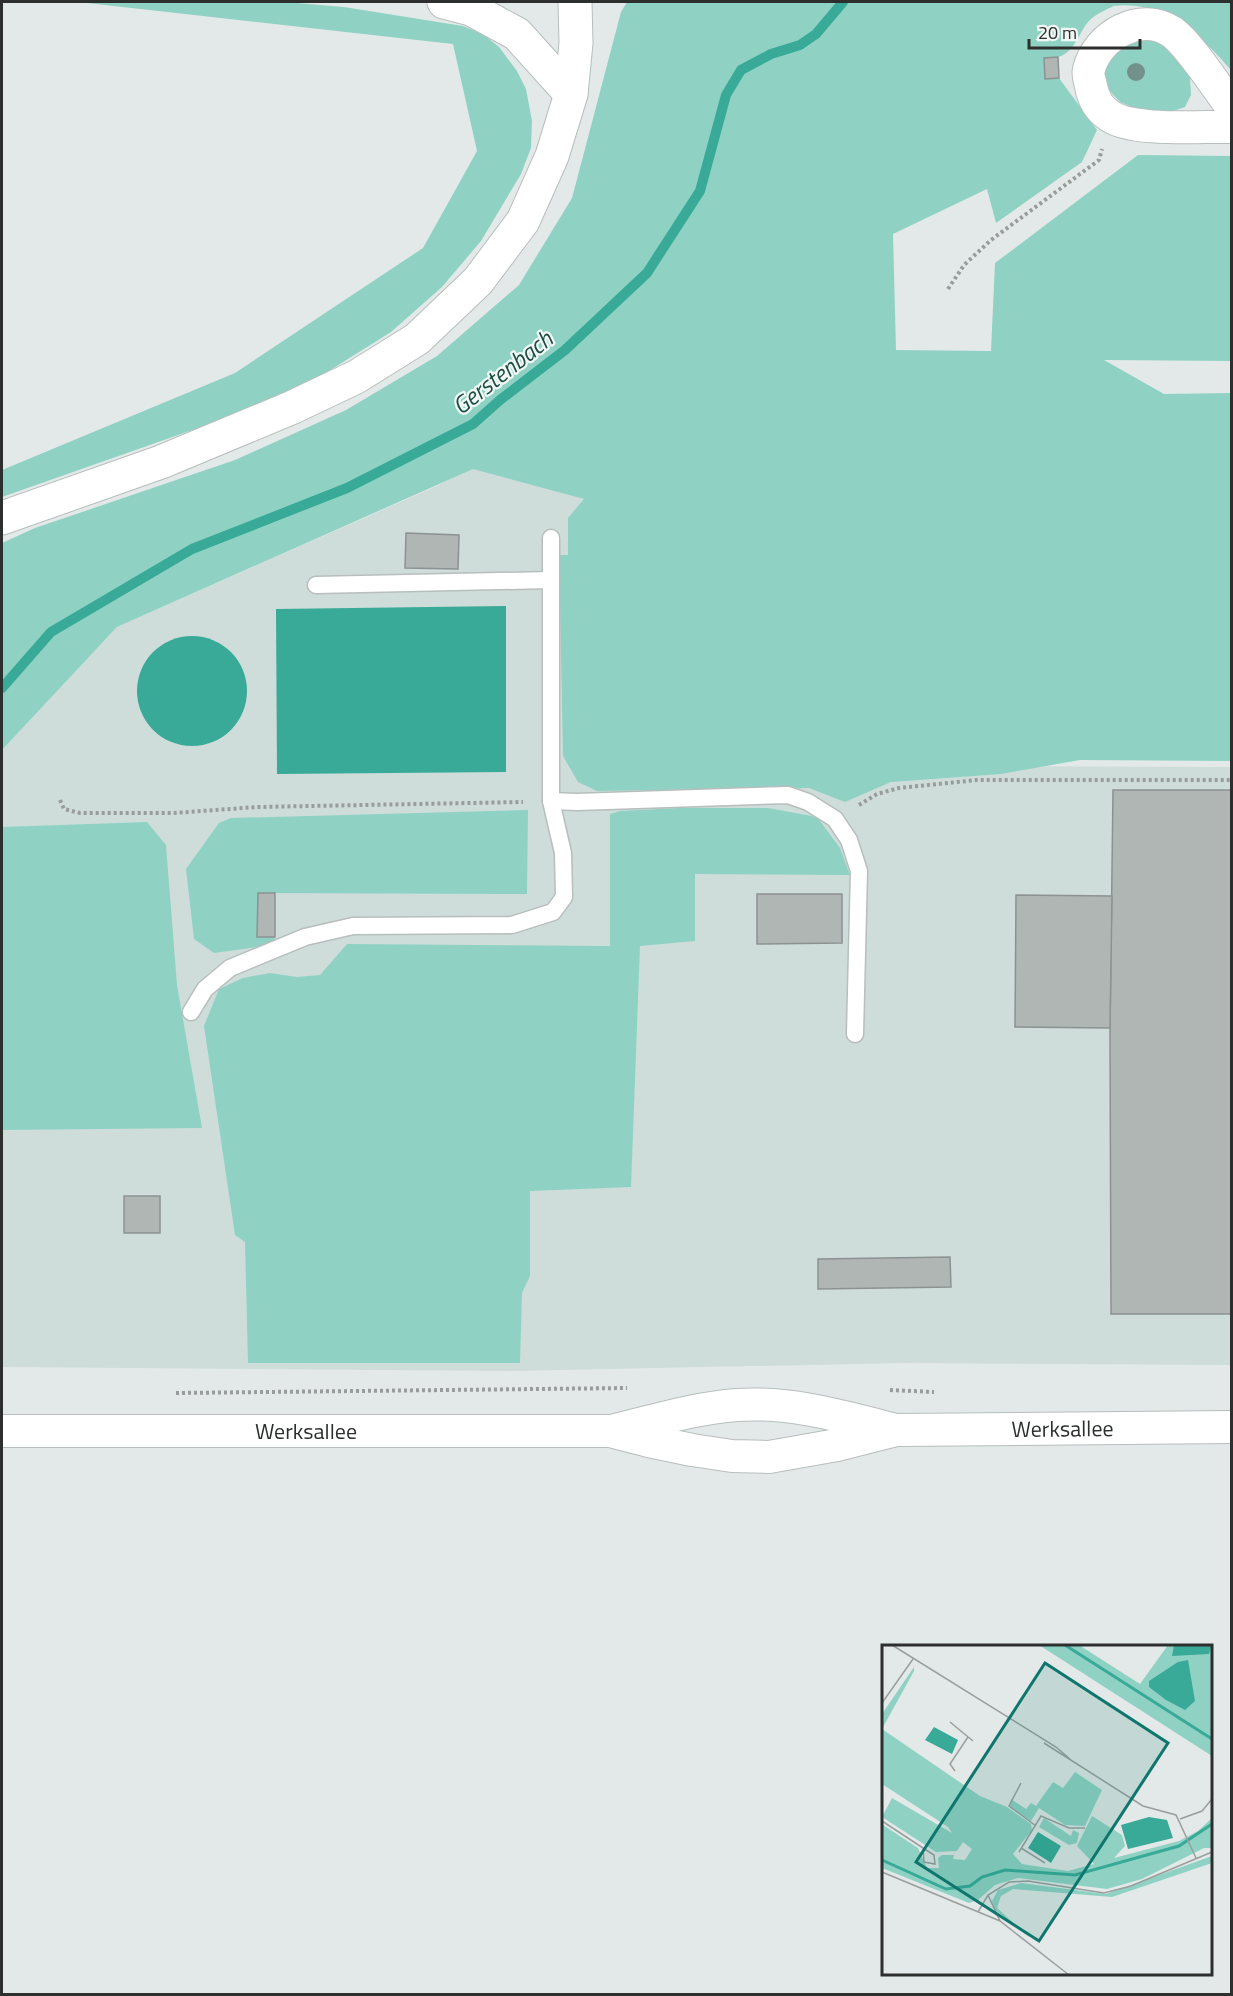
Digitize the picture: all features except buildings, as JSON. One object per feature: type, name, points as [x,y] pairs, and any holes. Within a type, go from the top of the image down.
[{"type":"street","points":[[444,2],[471,9],[517,34],[571,94]]},
{"type":"street","points":[[2,518],[161,462],[293,407],[356,377],[417,339],[478,281],[523,221],[552,156],[571,94],[576,43],[575,2]]},
{"type":"street","points":[[1232,107],[1193,55],[1171,32],[1146,23],[1122,29],[1100,45],[1088,70],[1093,99],[1110,116],[1136,125],[1232,127]]},
{"type":"street","name":"Werksallee","points":[[2,1431],[611,1431],[670,1416],[738,1405],[795,1408],[896,1430]]},
{"type":"street","name":"Werksallee","points":[[611,1431],[692,1450],[732,1456],[769,1457],[837,1445],[896,1430],[1232,1427]]},
{"type":"lane","points":[[191,1012],[196,1000],[205,989],[230,968],[305,937],[353,926],[512,925],[552,912],[564,897],[563,853],[551,801],[551,538]]},
{"type":"lane","points":[[316,585],[551,580]]},
{"type":"lane","points":[[551,801],[788,795],[808,802],[835,819],[849,840],[859,871],[855,1034]]},
{"type":"path","points":[[948,289],[964,265],[991,240],[1099,160],[1110,116]]},
{"type":"path","points":[[835,819],[877,794],[899,788],[977,780],[1232,780]]},
{"type":"path","points":[[60,800],[64,808],[80,813],[174,813],[257,807],[551,801]]},
{"type":"path","points":[[168,1393],[618,1390],[629,1388]]},
{"type":"path","points":[[880,1389],[942,1392]]},
{"type":"shaded area","points":[[78,2],[285,2],[344,7],[463,26],[484,35],[499,47],[517,71],[526,89],[532,121],[531,148],[521,174],[481,241],[442,287],[391,332],[324,374],[252,409],[2,497],[2,470],[235,373],[423,248],[477,151],[453,44]]},
{"type":"shaded area","points":[[627,2],[1231,2],[1231,70],[1195,34],[1166,15],[1150,9],[1114,6],[1095,16],[1086,25],[1069,51],[1056,58],[1044,59],[1045,79],[1059,78],[1097,130],[1082,162],[996,223],[987,189],[893,234],[896,350],[991,351],[995,263],[1138,155],[1231,156],[1231,361],[1104,360],[1164,394],[1231,393],[1231,761],[1080,760],[1001,774],[891,782],[845,802],[809,788],[597,791],[578,782],[563,756],[559,555],[568,555],[568,518],[584,499],[473,469],[117,627],[2,750],[2,543],[35,528],[235,460],[346,410],[437,356],[519,285],[572,198],[621,12]]},
{"type":"shaded area","points":[[1134,37],[1154,39],[1175,53],[1190,77],[1191,95],[1185,107],[1170,112],[1139,110],[1120,102],[1109,90],[1103,76],[1109,55]]},
{"type":"shaded area","points":[[577,419],[651,765],[1231,767],[1231,1365],[903,1363],[514,1371],[2,1367],[2,750],[117,627],[430,489]]},
{"type":"shaded area","points":[[506,606],[506,772],[277,774],[276,609]]},
{"type":"shaded area","points":[[192,636],[213,640],[231,652],[243,670],[247,691],[243,712],[231,730],[213,742],[192,746],[171,742],[153,730],[141,712],[137,691],[141,670],[153,652],[171,640]]},
{"type":"shaded area","points":[[678,808],[768,808],[817,817],[840,848],[850,875],[695,874],[695,941],[640,946],[631,1187],[530,1191],[530,1276],[522,1293],[520,1363],[248,1363],[245,1242],[235,1235],[204,1026],[219,989],[243,978],[270,973],[297,977],[320,975],[347,944],[610,946],[610,814],[620,811]]},
{"type":"shaded area","points":[[528,810],[527,894],[258,893],[258,937],[275,937],[272,945],[214,953],[194,939],[186,869],[219,823],[231,818]]},
{"type":"shaded area","points":[[147,822],[166,845],[177,985],[202,1128],[2,1130],[2,827]]},
{"type":"waterway","name":"Gerstenbach","points":[[2,688],[51,632],[192,549],[347,488],[473,424],[565,350],[647,273],[700,191],[726,95],[741,70],[771,54],[800,45],[816,34],[843,2]]}]
